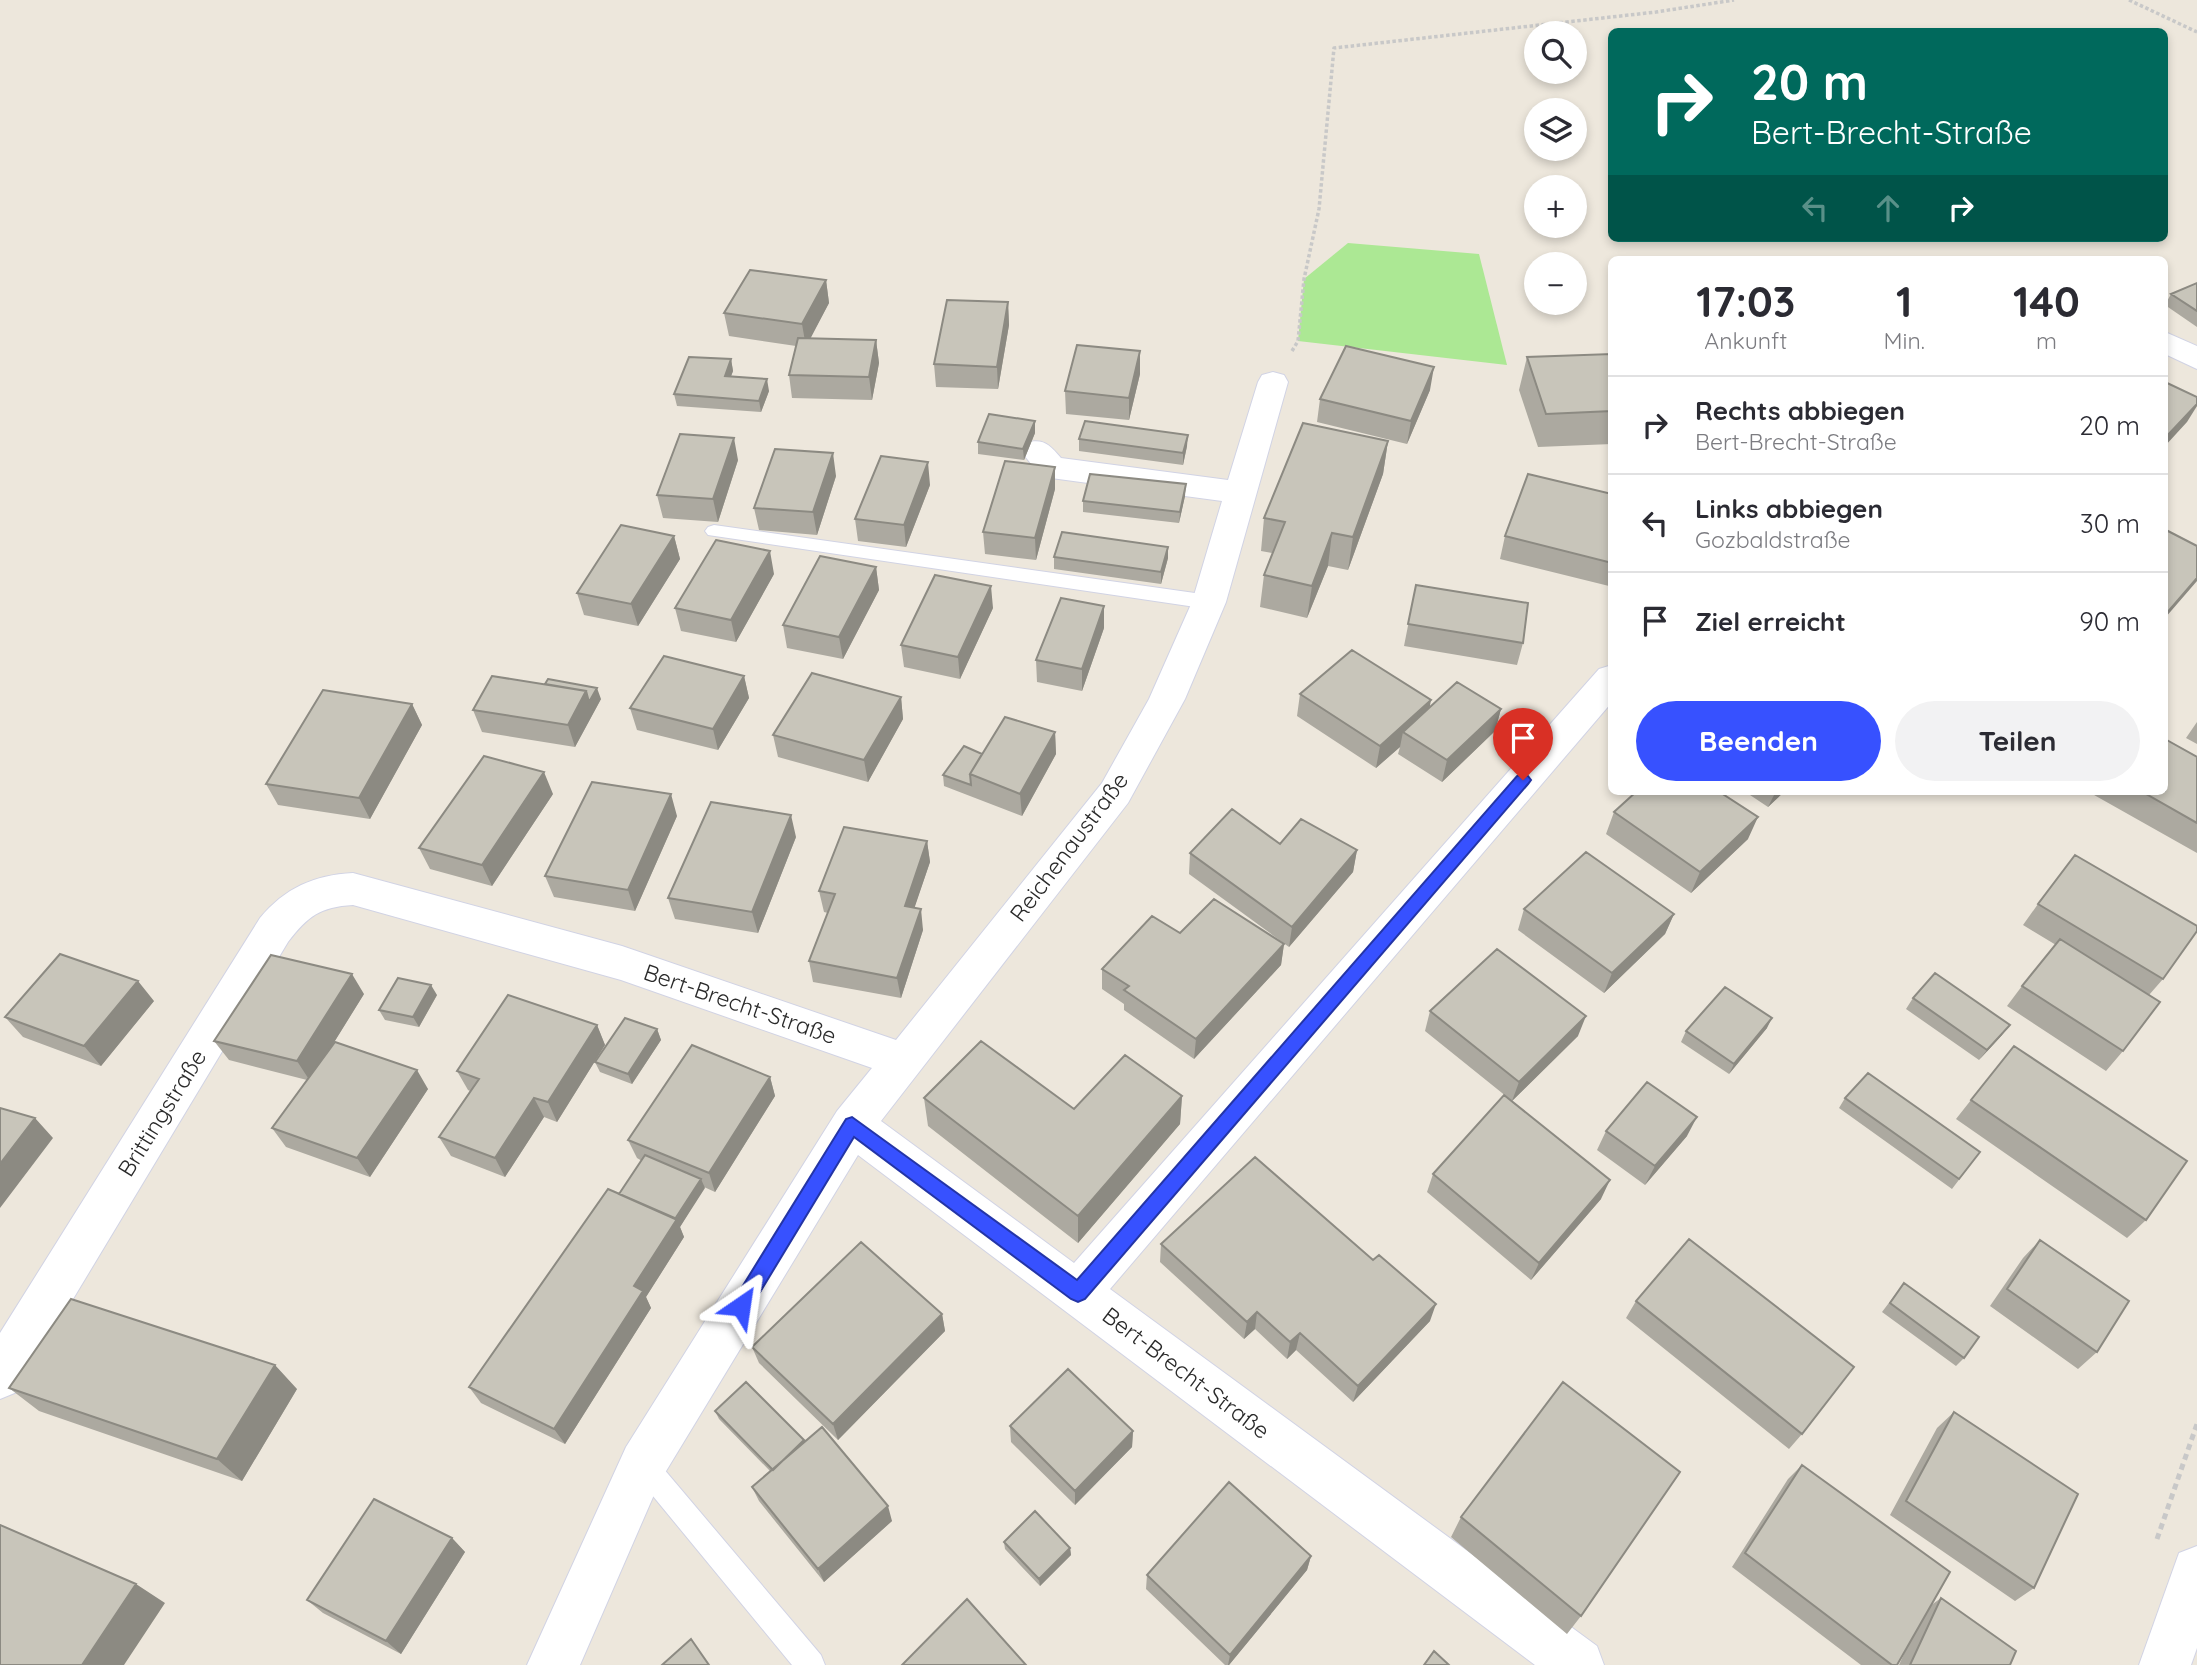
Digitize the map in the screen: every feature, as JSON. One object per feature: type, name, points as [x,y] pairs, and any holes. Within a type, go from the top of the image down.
[{"type":"street","points":[[2168,343],[2197,359]]},
{"type":"street","name":"Reichenaustraße","points":[[904,1061],[1115,793],[1167,699],[1209,602],[1273,382]]},
{"type":"street","points":[[1036,450],[1051,467],[1239,492]]},
{"type":"street","points":[[1078,1293],[1608,683]]},
{"type":"street","name":"Bert-Brecht-Straße","points":[[353,889],[622,963],[904,1061]]},
{"type":"street","name":"Brittingstraße","points":[[0,1377],[274,930],[288,912],[307,897],[329,890],[353,889]]},
{"type":"street","points":[[553,1665],[643,1464],[852,1125],[904,1061]]},
{"type":"street","name":"Bert-Brecht-Straße","points":[[852,1125],[1578,1665]]},
{"type":"street","points":[[2165,1665],[2197,1571]]},
{"type":"lane","points":[[714,531],[1209,602]]},
{"type":"lane","points":[[643,1464],[811,1665]]},
{"type":"path","points":[[1273,382],[1298,341],[1304,279],[1318,209],[1334,48],[1734,0]]},
{"type":"path","points":[[2129,0],[2197,32]]},
{"type":"green space","points":[[1348,243],[1479,254],[1507,365],[1298,341],[1304,279]]},
{"type":"building","points":[[750,270],[826,280],[802,324],[724,313]]},
{"type":"building","points":[[2197,283],[2197,311],[2171,294]]},
{"type":"building","points":[[947,300],[1008,302],[997,367],[934,364]]},
{"type":"building","points":[[798,338],[876,340],[869,377],[789,375]]},
{"type":"building","points":[[1077,345],[1140,351],[1129,398],[1065,391]]},
{"type":"building","points":[[1346,346],[1434,367],[1411,421],[1320,399]]},
{"type":"building","points":[[1608,354],[1608,411],[1546,414],[1527,357]]},
{"type":"building","points":[[689,357],[731,359],[725,376],[767,379],[759,401],[674,394]]},
{"type":"building","points":[[2168,383],[2197,397],[2197,404],[2168,435]]},
{"type":"building","points":[[989,414],[1035,421],[1023,449],[978,442]]},
{"type":"building","points":[[1085,421],[1188,435],[1183,453],[1079,439]]},
{"type":"building","points":[[1303,423],[1388,441],[1353,537],[1332,533],[1312,586],[1264,575],[1285,522],[1264,518]]},
{"type":"building","points":[[680,434],[734,438],[713,499],[657,495]]},
{"type":"building","points":[[775,449],[833,453],[813,512],[754,508]]},
{"type":"building","points":[[881,456],[928,462],[904,525],[855,519]]},
{"type":"building","points":[[1005,461],[1055,467],[1035,538],[983,532]]},
{"type":"building","points":[[1090,474],[1186,484],[1180,512],[1083,501]]},
{"type":"building","points":[[1528,474],[1608,493],[1608,562],[1505,536]]},
{"type":"building","points":[[621,525],[674,536],[631,604],[577,593]]},
{"type":"building","points":[[2168,531],[2197,546],[2197,578],[2168,612]]},
{"type":"building","points":[[1062,532],[1168,547],[1161,572],[1054,557]]},
{"type":"building","points":[[716,540],[770,551],[731,620],[675,608]]},
{"type":"building","points":[[820,556],[876,567],[839,637],[783,625]]},
{"type":"building","points":[[935,575],[991,586],[958,657],[901,645]]},
{"type":"building","points":[[1416,585],[1528,603],[1523,643],[1408,624]]},
{"type":"building","points":[[1061,598],[1104,606],[1082,669],[1036,660]]},
{"type":"building","points":[[1352,650],[1431,700],[1380,746],[1300,694]]},
{"type":"building","points":[[664,656],[744,676],[713,729],[630,708]]},
{"type":"building","points":[[812,673],[901,697],[864,760],[773,735]]},
{"type":"building","points":[[492,676],[586,691],[568,725],[473,710]]},
{"type":"building","points":[[548,679],[597,688],[589,702],[586,691],[545,684]]},
{"type":"building","points":[[1457,682],[1501,709],[1447,760],[1403,732]]},
{"type":"building","points":[[323,690],[412,704],[359,798],[266,784]]},
{"type":"building","points":[[1005,717],[1055,732],[1020,794],[970,774]]},
{"type":"building","points":[[2168,741],[2197,757],[2197,823],[2148,795],[2168,795]]},
{"type":"building","points":[[964,746],[982,754],[970,774],[971,785],[943,775]]},
{"type":"building","points":[[484,756],[544,772],[482,865],[419,848]]},
{"type":"building","points":[[592,782],[671,794],[628,890],[545,876]]},
{"type":"building","points":[[1633,795],[1724,795],[1758,817],[1700,872],[1614,812]]},
{"type":"building","points":[[711,802],[791,815],[752,912],[668,898]]},
{"type":"building","points":[[1232,809],[1280,844],[1301,819],[1357,850],[1292,927],[1190,853]]},
{"type":"building","points":[[844,827],[927,841],[905,906],[921,909],[897,978],[809,961],[835,894],[819,891]]},
{"type":"building","points":[[1586,852],[1674,914],[1612,973],[1524,909]]},
{"type":"building","points":[[2075,855],[2197,926],[2197,931],[2163,979],[2038,904]]},
{"type":"building","points":[[1214,899],[1284,944],[1196,1039],[1124,990],[1129,986],[1102,969],[1152,916],[1180,933]]},
{"type":"building","points":[[2060,939],[2160,1002],[2123,1051],[2022,986]]},
{"type":"building","points":[[1497,949],[1586,1016],[1519,1082],[1430,1011]]},
{"type":"building","points":[[60,954],[138,981],[84,1046],[5,1017]]},
{"type":"building","points":[[271,955],[352,974],[297,1061],[214,1041]]},
{"type":"building","points":[[1935,973],[2010,1025],[1987,1050],[1913,998]]},
{"type":"building","points":[[398,978],[431,985],[413,1017],[379,1010]]},
{"type":"building","points":[[1725,987],[1772,1018],[1734,1064],[1686,1031]]},
{"type":"building","points":[[508,995],[597,1025],[548,1102],[534,1098],[495,1158],[439,1137],[479,1079],[457,1071]]},
{"type":"building","points":[[625,1018],[657,1029],[628,1074],[595,1062]]},
{"type":"building","points":[[981,1041],[1074,1109],[1125,1055],[1182,1096],[1078,1216],[924,1098]]},
{"type":"building","points":[[335,1042],[417,1070],[357,1158],[272,1128]]},
{"type":"building","points":[[692,1045],[770,1077],[709,1173],[628,1140]]},
{"type":"building","points":[[2014,1046],[2187,1161],[2146,1220],[1971,1100]]},
{"type":"building","points":[[1868,1073],[1980,1152],[1959,1179],[1845,1098]]},
{"type":"building","points":[[1647,1082],[1697,1117],[1655,1166],[1606,1131]]},
{"type":"building","points":[[1504,1095],[1610,1180],[1539,1263],[1433,1174]]},
{"type":"building","points":[[0,1108],[35,1118],[0,1164]]},
{"type":"building","points":[[645,1155],[701,1179],[675,1219],[619,1194]]},
{"type":"building","points":[[1255,1157],[1373,1260],[1379,1255],[1436,1304],[1358,1386],[1300,1333],[1290,1342],[1257,1312],[1247,1322],[1161,1244]]},
{"type":"building","points":[[608,1189],[677,1219],[634,1286],[643,1291],[554,1429],[469,1387]]},
{"type":"building","points":[[1689,1239],[1854,1367],[1802,1434],[1636,1301]]},
{"type":"building","points":[[2040,1240],[2129,1301],[2097,1352],[2007,1289]]},
{"type":"building","points":[[861,1242],[942,1314],[833,1424],[752,1347]]},
{"type":"building","points":[[1904,1283],[1979,1337],[1964,1358],[1890,1303]]},
{"type":"building","points":[[71,1299],[275,1365],[217,1459],[9,1388]]},
{"type":"building","points":[[1068,1369],[1133,1431],[1075,1491],[1010,1426]]},
{"type":"building","points":[[746,1382],[804,1440],[773,1470],[715,1411]]},
{"type":"building","points":[[1563,1382],[1680,1472],[1581,1616],[1461,1517]]},
{"type":"building","points":[[1954,1412],[2078,1494],[2034,1588],[1906,1501]]},
{"type":"building","points":[[822,1427],[888,1506],[818,1569],[752,1487]]},
{"type":"building","points":[[1802,1465],[1950,1572],[1897,1665],[1892,1665],[1745,1553]]},
{"type":"building","points":[[1229,1482],[1311,1556],[1230,1655],[1147,1575]]},
{"type":"building","points":[[374,1499],[452,1538],[386,1641],[307,1600]]},
{"type":"building","points":[[1035,1511],[1070,1548],[1039,1579],[1004,1542]]},
{"type":"building","points":[[0,1525],[136,1584],[82,1665],[0,1665]]},
{"type":"building","points":[[1941,1598],[2016,1651],[2010,1665],[1910,1665]]},
{"type":"building","points":[[967,1599],[1026,1665],[902,1665]]},
{"type":"building","points":[[691,1639],[709,1665],[662,1665]]},
{"type":"building","points":[[1434,1651],[1449,1665],[1424,1665]]},
{"type":"route","points":[[741,1306],[852,1125],[1078,1293],[1523,780]]}]
